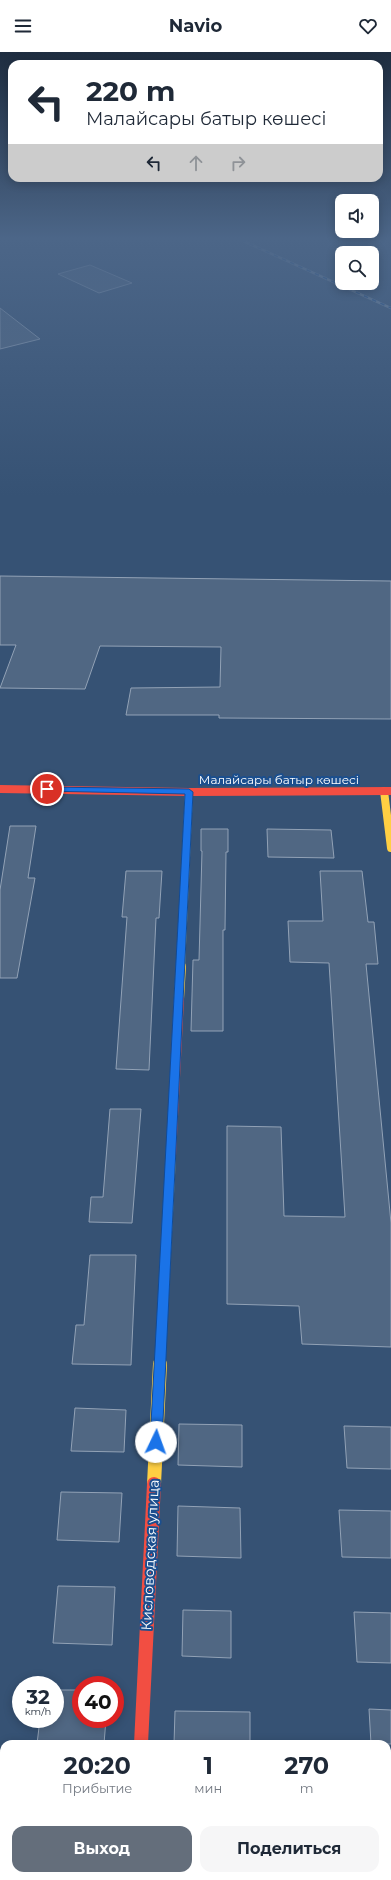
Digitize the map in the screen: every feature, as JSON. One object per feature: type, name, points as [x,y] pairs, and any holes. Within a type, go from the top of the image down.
[{"type":"street","name":"Малайсары батыр көшесі","points":[[0,789],[189,792],[388,791]]},
{"type":"street","points":[[388,791],[391,848]]},
{"type":"street","name":"Кисловодская улица","points":[[141,1740],[189,792]]},
{"type":"building","points":[[0,325],[22,325],[40,339],[0,349]]},
{"type":"building","points":[[0,576],[391,581],[391,719],[219,718],[219,715],[126,715],[131,688],[220,687],[221,647],[100,646],[85,689],[0,688],[16,645],[0,645]]},
{"type":"building","points":[[10,826],[36,826],[28,878],[35,878],[17,978],[0,978],[0,890]]},
{"type":"building","points":[[201,829],[228,829],[228,852],[226,852],[225,930],[223,930],[223,1031],[191,1031],[193,960],[199,960],[202,851]]},
{"type":"building","points":[[267,829],[331,830],[334,858],[268,857]]},
{"type":"building","points":[[126,871],[162,871],[159,918],[156,918],[149,1070],[116,1069],[127,917],[122,917]]},
{"type":"building","points":[[320,871],[362,871],[368,922],[374,922],[378,964],[366,964],[391,1223],[391,1347],[302,1344],[299,1306],[227,1304],[227,1126],[281,1127],[284,1216],[345,1217],[329,963],[290,962],[288,921],[323,921]]},
{"type":"building","points":[[110,1109],[141,1109],[132,1223],[89,1222],[91,1197],[103,1197]]},
{"type":"building","points":[[90,1255],[136,1255],[131,1365],[72,1364],[76,1325],[84,1325]]},
{"type":"building","points":[[75,1408],[126,1410],[124,1452],[71,1451]]},
{"type":"building","points":[[179,1424],[242,1425],[242,1467],[178,1465]]},
{"type":"building","points":[[344,1426],[391,1427],[391,1469],[347,1468]]},
{"type":"building","points":[[61,1492],[122,1493],[119,1542],[57,1540]]},
{"type":"building","points":[[178,1506],[240,1508],[241,1558],[177,1556]]},
{"type":"building","points":[[339,1510],[391,1511],[391,1558],[342,1557]]},
{"type":"building","points":[[58,1586],[115,1587],[112,1645],[53,1643]]},
{"type":"building","points":[[183,1610],[231,1611],[231,1658],[182,1656]]},
{"type":"building","points":[[354,1612],[391,1613],[391,1663],[357,1662]]},
{"type":"building","points":[[64,1690],[72,1690],[72,1728],[105,1728],[104,1740],[37,1740],[39,1728],[64,1728]]},
{"type":"building","points":[[369,1709],[391,1710],[391,1740],[371,1740]]},
{"type":"building","points":[[175,1711],[250,1712],[250,1740],[174,1740]]},
{"type":"traffic: slow","points":[[384,791],[391,848]]},
{"type":"traffic: slow","points":[[179,999],[189,792]]},
{"type":"traffic: slow","points":[[154,1484],[171,1156]]},
{"type":"traffic: jam","points":[[0,789],[189,792],[391,791]]},
{"type":"traffic: jam","points":[[171,1156],[179,999]]},
{"type":"traffic: jam","points":[[141,1740],[154,1484]]},
{"type":"route","points":[[47,789],[189,792],[156,1442]]}]
